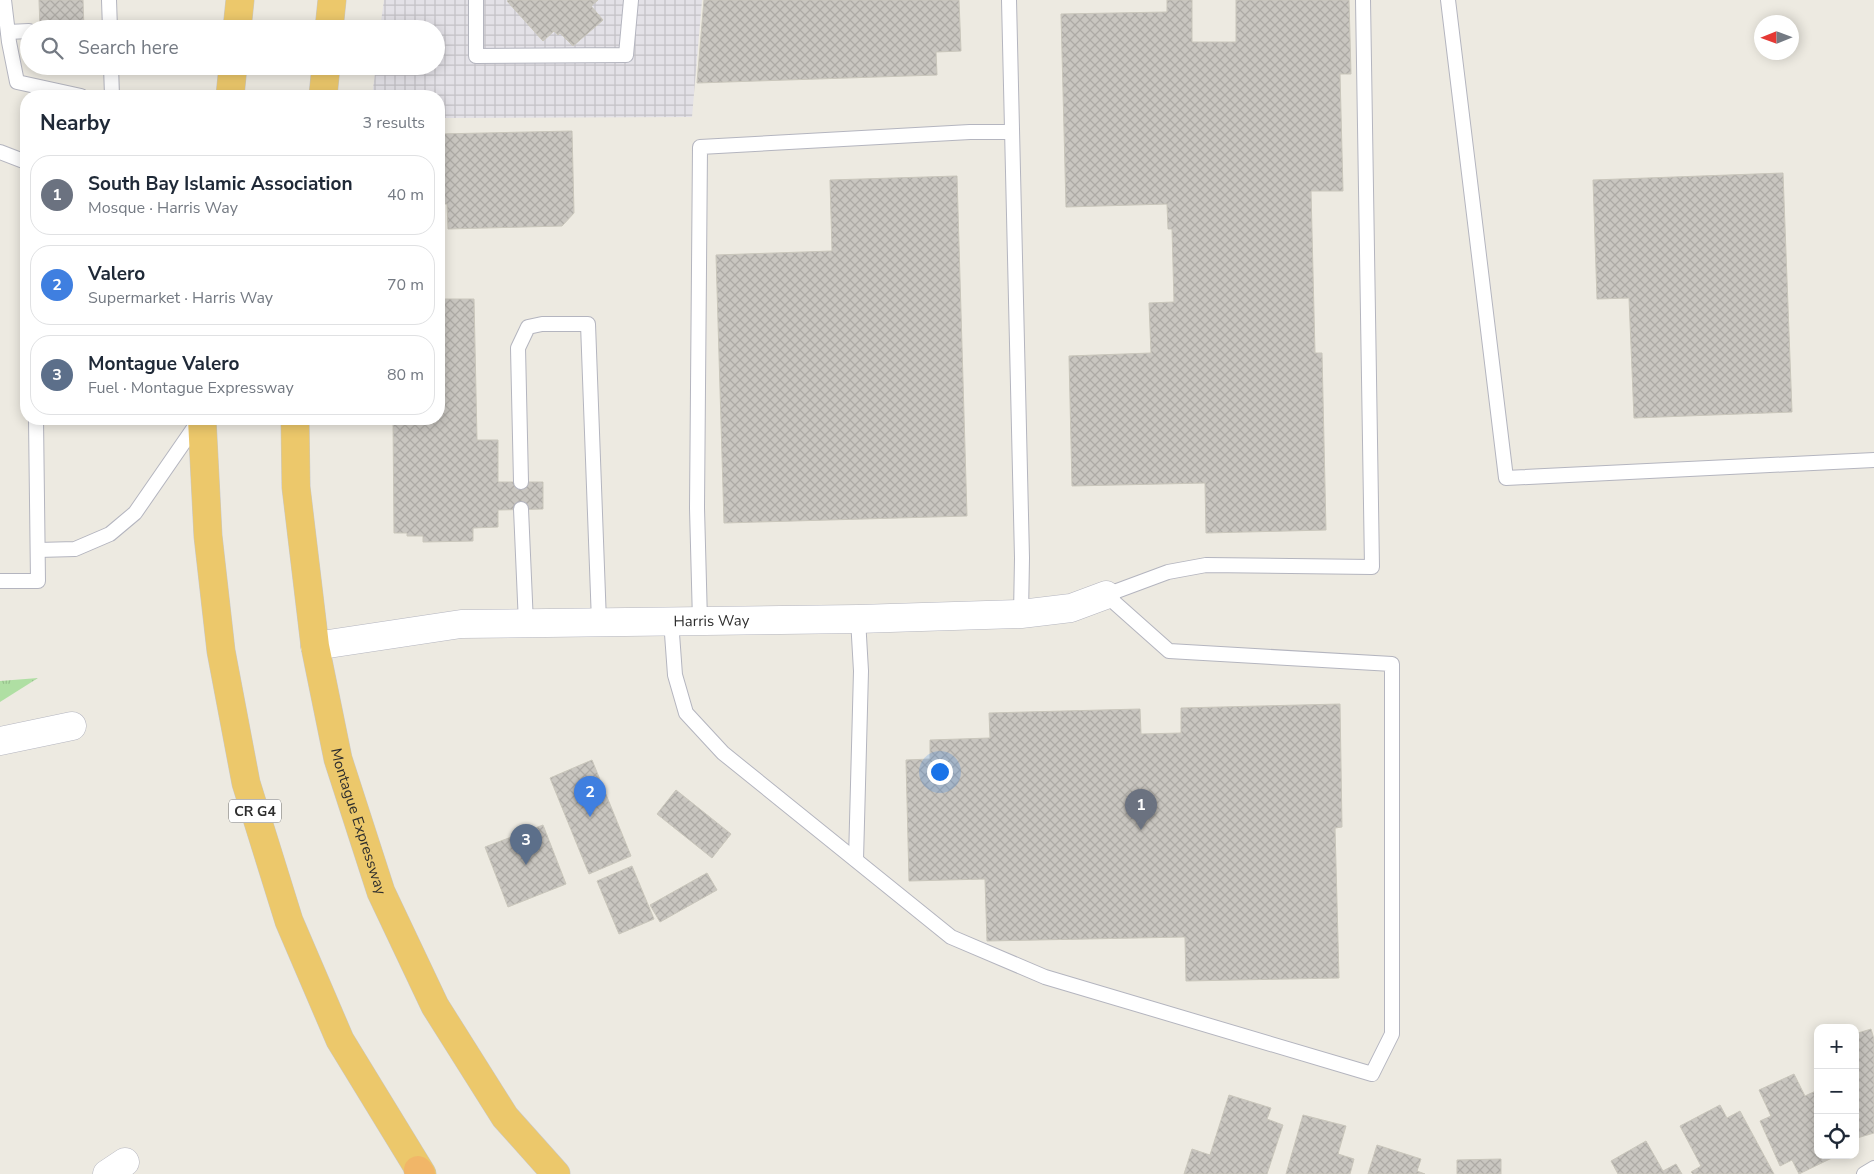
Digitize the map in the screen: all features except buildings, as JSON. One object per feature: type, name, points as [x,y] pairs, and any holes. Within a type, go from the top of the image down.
[{"type":"highway","points":[[330,20],[332,0]]},
{"type":"highway","points":[[231,90],[232,75]]},
{"type":"highway","points":[[324,90],[325,75]]},
{"type":"highway","name":"CR G4","points":[[201,425],[208,536],[221,651],[246,783],[289,921],[340,1040],[420,1173]]},
{"type":"highway","name":"Montague Expressway","points":[[295,425],[296,487],[315,646],[338,759],[382,892],[434,1006],[505,1116],[556,1174]]},
{"type":"street","name":"Harris Way","points":[[315,646],[462,624],[858,619],[1021,614],[1071,608],[1106,595]]},
{"type":"street","points":[[0,741],[72,726]]},
{"type":"lane","points":[[4,0],[17,82],[53,90]]},
{"type":"lane","points":[[109,0],[110,20]]},
{"type":"lane","points":[[476,0],[476,56],[626,55],[631,0]]},
{"type":"lane","points":[[1009,0],[1022,558],[1021,614]]},
{"type":"lane","points":[[671,620],[675,675],[686,713],[723,754],[952,937],[1045,978],[1372,1074],[1392,1034],[1392,664],[1169,651],[1106,595],[1168,572],[1206,565],[1372,567],[1363,0]]},
{"type":"lane","points":[[1448,0],[1506,478],[1874,460]]},
{"type":"lane","points":[[8,32],[20,31]]},
{"type":"lane","points":[[111,75],[112,90]]},
{"type":"lane","points":[[700,621],[697,508],[700,148],[970,132],[1012,132]]},
{"type":"lane","points":[[0,152],[20,160]]},
{"type":"lane","points":[[520,482],[518,348],[528,327],[542,324],[588,324],[599,622]]},
{"type":"lane","points":[[0,581],[38,581],[36,425]]},
{"type":"lane","points":[[38,550],[76,549],[110,534],[135,513],[197,425]]},
{"type":"lane","points":[[521,509],[526,624]]},
{"type":"lane","points":[[856,860],[861,670],[858,619]]},
{"type":"lane","points":[[1864,1174],[1874,1168]]},
{"type":"shaded area","points":[[384,0],[702,0],[692,117],[445,118],[445,90],[373,90],[375,75],[445,75],[445,20],[381,20]]},
{"type":"green space","points":[[38,678],[0,702],[0,681]]},
{"type":"place","name":"Valero","points":[[590,817]]},
{"type":"place","name":"South Bay Islamic Association","points":[[1141,830]]},
{"type":"place","name":"Montague Valero","points":[[526,865]]}]
